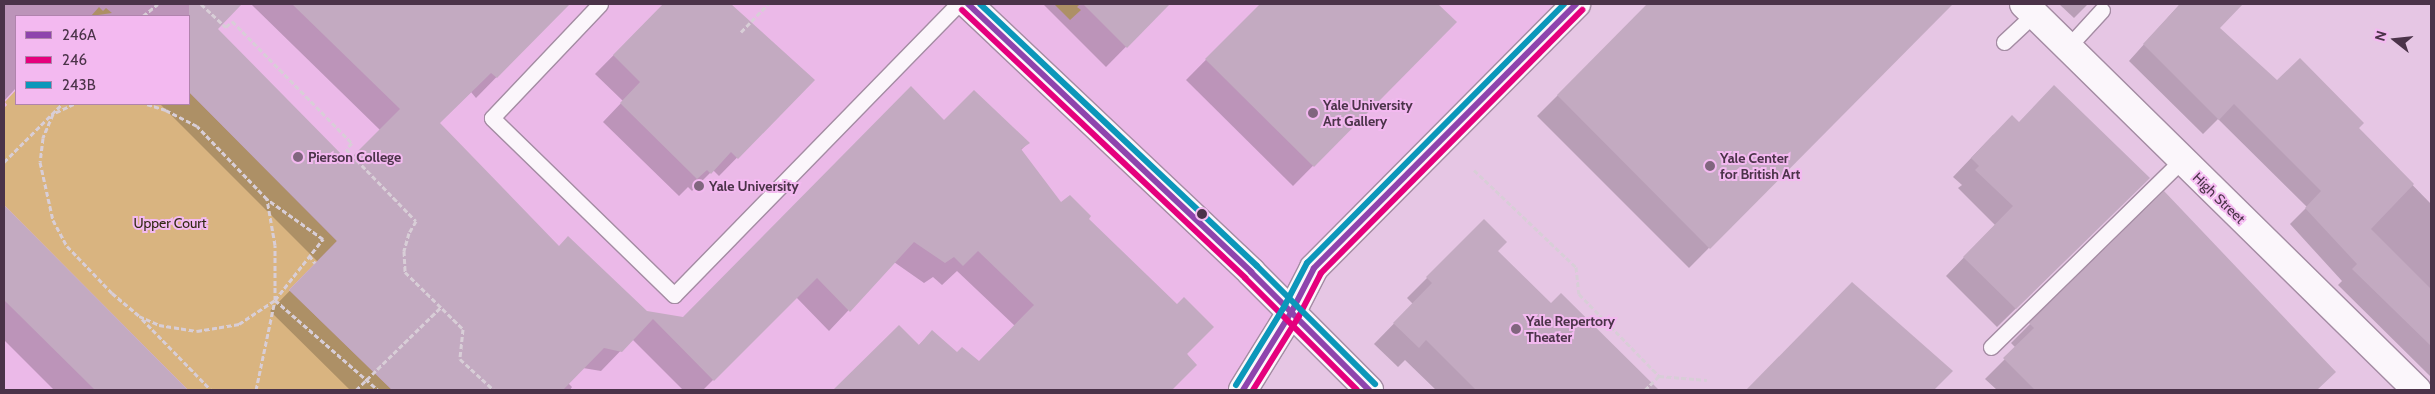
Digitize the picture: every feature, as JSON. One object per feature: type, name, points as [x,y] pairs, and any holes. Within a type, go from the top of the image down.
[{"type":"main road","points":[[968,4],[1292,311],[1369,390]]},
{"type":"main road","points":[[1243,390],[1292,311],[1314,268],[1576,4]]},
{"type":"main road","name":"High Street","points":[[2029,9],[2181,161],[2417,390]]},
{"type":"lane","points":[[600,4],[492,118],[674,295],[958,4]]},
{"type":"lane","points":[[2004,42],[2029,9]]},
{"type":"lane","points":[[2068,47],[2102,10]]},
{"type":"lane","points":[[1992,347],[2181,161]]},
{"type":"path","points":[[144,15],[158,4]]},
{"type":"path","points":[[201,4],[226,27],[232,21],[352,143],[346,148],[416,221],[408,233],[404,251],[406,272],[463,329],[460,358],[494,390]]},
{"type":"path","points":[[741,32],[768,4]]},
{"type":"path","points":[[4,162],[61,105]]},
{"type":"path","points":[[72,105],[53,114],[43,138],[40,162],[53,220],[67,246],[211,390]]},
{"type":"path","points":[[139,316],[159,325],[197,331],[218,330],[245,321],[275,300],[308,255],[323,239],[267,199],[196,126],[148,105]]},
{"type":"path","points":[[1474,170],[1576,267],[1579,294],[1659,376],[1707,380]]},
{"type":"path","points":[[256,390],[275,300],[274,245],[267,199]]},
{"type":"path","points":[[308,255],[315,263]]},
{"type":"path","points":[[275,300],[378,390]]},
{"type":"path","points":[[356,390],[366,378],[441,307]]},
{"type":"path","points":[[1645,390],[1659,376]]},
{"type":"shaded area","name":"Yale University","points":[[4,4],[1576,4],[1314,268],[1243,390],[4,390]]},
{"type":"green space","points":[[1054,4],[1080,4],[1077,7],[1081,10],[1070,20]]},
{"type":"green space","points":[[99,7],[103,11],[106,8],[112,13],[98,15],[92,15]]},
{"type":"green space","name":"Upper Court","points":[[15,91],[15,105],[190,105],[190,93],[337,241],[289,290],[392,390],[188,390],[4,205],[4,108],[7,105],[5,102]]},
{"type":"building","points":[[189,4],[242,4],[218,29],[348,161],[400,109],[292,4],[570,4],[497,78],[491,73],[440,123],[559,246],[568,236],[647,311],[683,317],[911,86],[944,120],[974,90],[1030,143],[1021,149],[1061,202],[1070,195],[1091,216],[1089,219],[1177,304],[1184,297],[1214,327],[1187,354],[1197,365],[1172,390],[833,390],[899,325],[919,345],[932,330],[957,352],[962,347],[979,361],[1034,305],[978,251],[963,266],[954,257],[945,263],[914,242],[850,312],[817,278],[714,381],[653,319],[622,352],[604,348],[563,390],[392,390],[289,290],[337,241],[190,93]]},
{"type":"building","points":[[663,4],[731,4],[815,80],[738,159],[731,152],[711,174],[707,170],[697,179],[620,103],[640,82],[613,55]]},
{"type":"building","points":[[1083,4],[1170,4],[1127,48]]},
{"type":"building","name":"Yale University Art Gallery","points":[[1260,4],[1438,4],[1457,22],[1314,167],[1205,59]]},
{"type":"building","name":"Yale Center for British Art","points":[[1647,4],[1953,4],[1710,249],[1557,95]]},
{"type":"building","points":[[2180,4],[2243,4],[2220,28],[2277,80],[2300,58],[2364,123],[2359,128],[2414,184],[2371,229],[2431,289],[2431,346],[2352,269],[2357,264],[2305,208],[2321,191],[2234,104],[2219,120],[2143,44]]},
{"type":"building","points":[[2054,85],[2150,178],[2016,309],[1963,257],[2013,206],[1975,170],[1979,166],[1971,158],[2012,115],[2019,122]]},
{"type":"building","points":[[2164,191],[2336,372],[2317,390],[2035,390],[2003,358],[2034,328],[2029,323]]},
{"type":"building","points":[[4,205],[188,390],[95,390],[4,300]]},
{"type":"building","points":[[1484,219],[1507,242],[1498,251],[1551,303],[1561,293],[1659,390],[1476,390],[1426,340],[1419,348],[1393,323],[1432,283],[1426,277]]},
{"type":"building","points":[[1852,282],[1953,371],[1934,390],[1746,390]]},
{"type":"transit line","name":"246A","points":[[968,4],[1251,272],[1369,390]]},
{"type":"transit line","name":"243B","points":[[980,4],[1257,266],[1375,384]]},
{"type":"transit line","name":"243B","points":[[1236,385],[1284,307],[1307,263],[1564,4]]},
{"type":"transit line","name":"246A","points":[[1243,390],[1292,311],[1314,268],[1576,4]]},
{"type":"transit line","name":"246","points":[[962,10],[1245,278],[1357,390]]},
{"type":"transit line","name":"246","points":[[1253,390],[1299,316],[1321,273],[1582,10]]},
{"type":"place","name":"Yale University Art Gallery","points":[[1313,113]]},
{"type":"place","name":"Pierson College","points":[[298,157]]},
{"type":"place","name":"Yale Center for British Art","points":[[1710,166]]},
{"type":"place","name":"Yale University","points":[[699,186]]},
{"type":"place","name":"Yale Repertory Theater","points":[[1516,329]]}]
